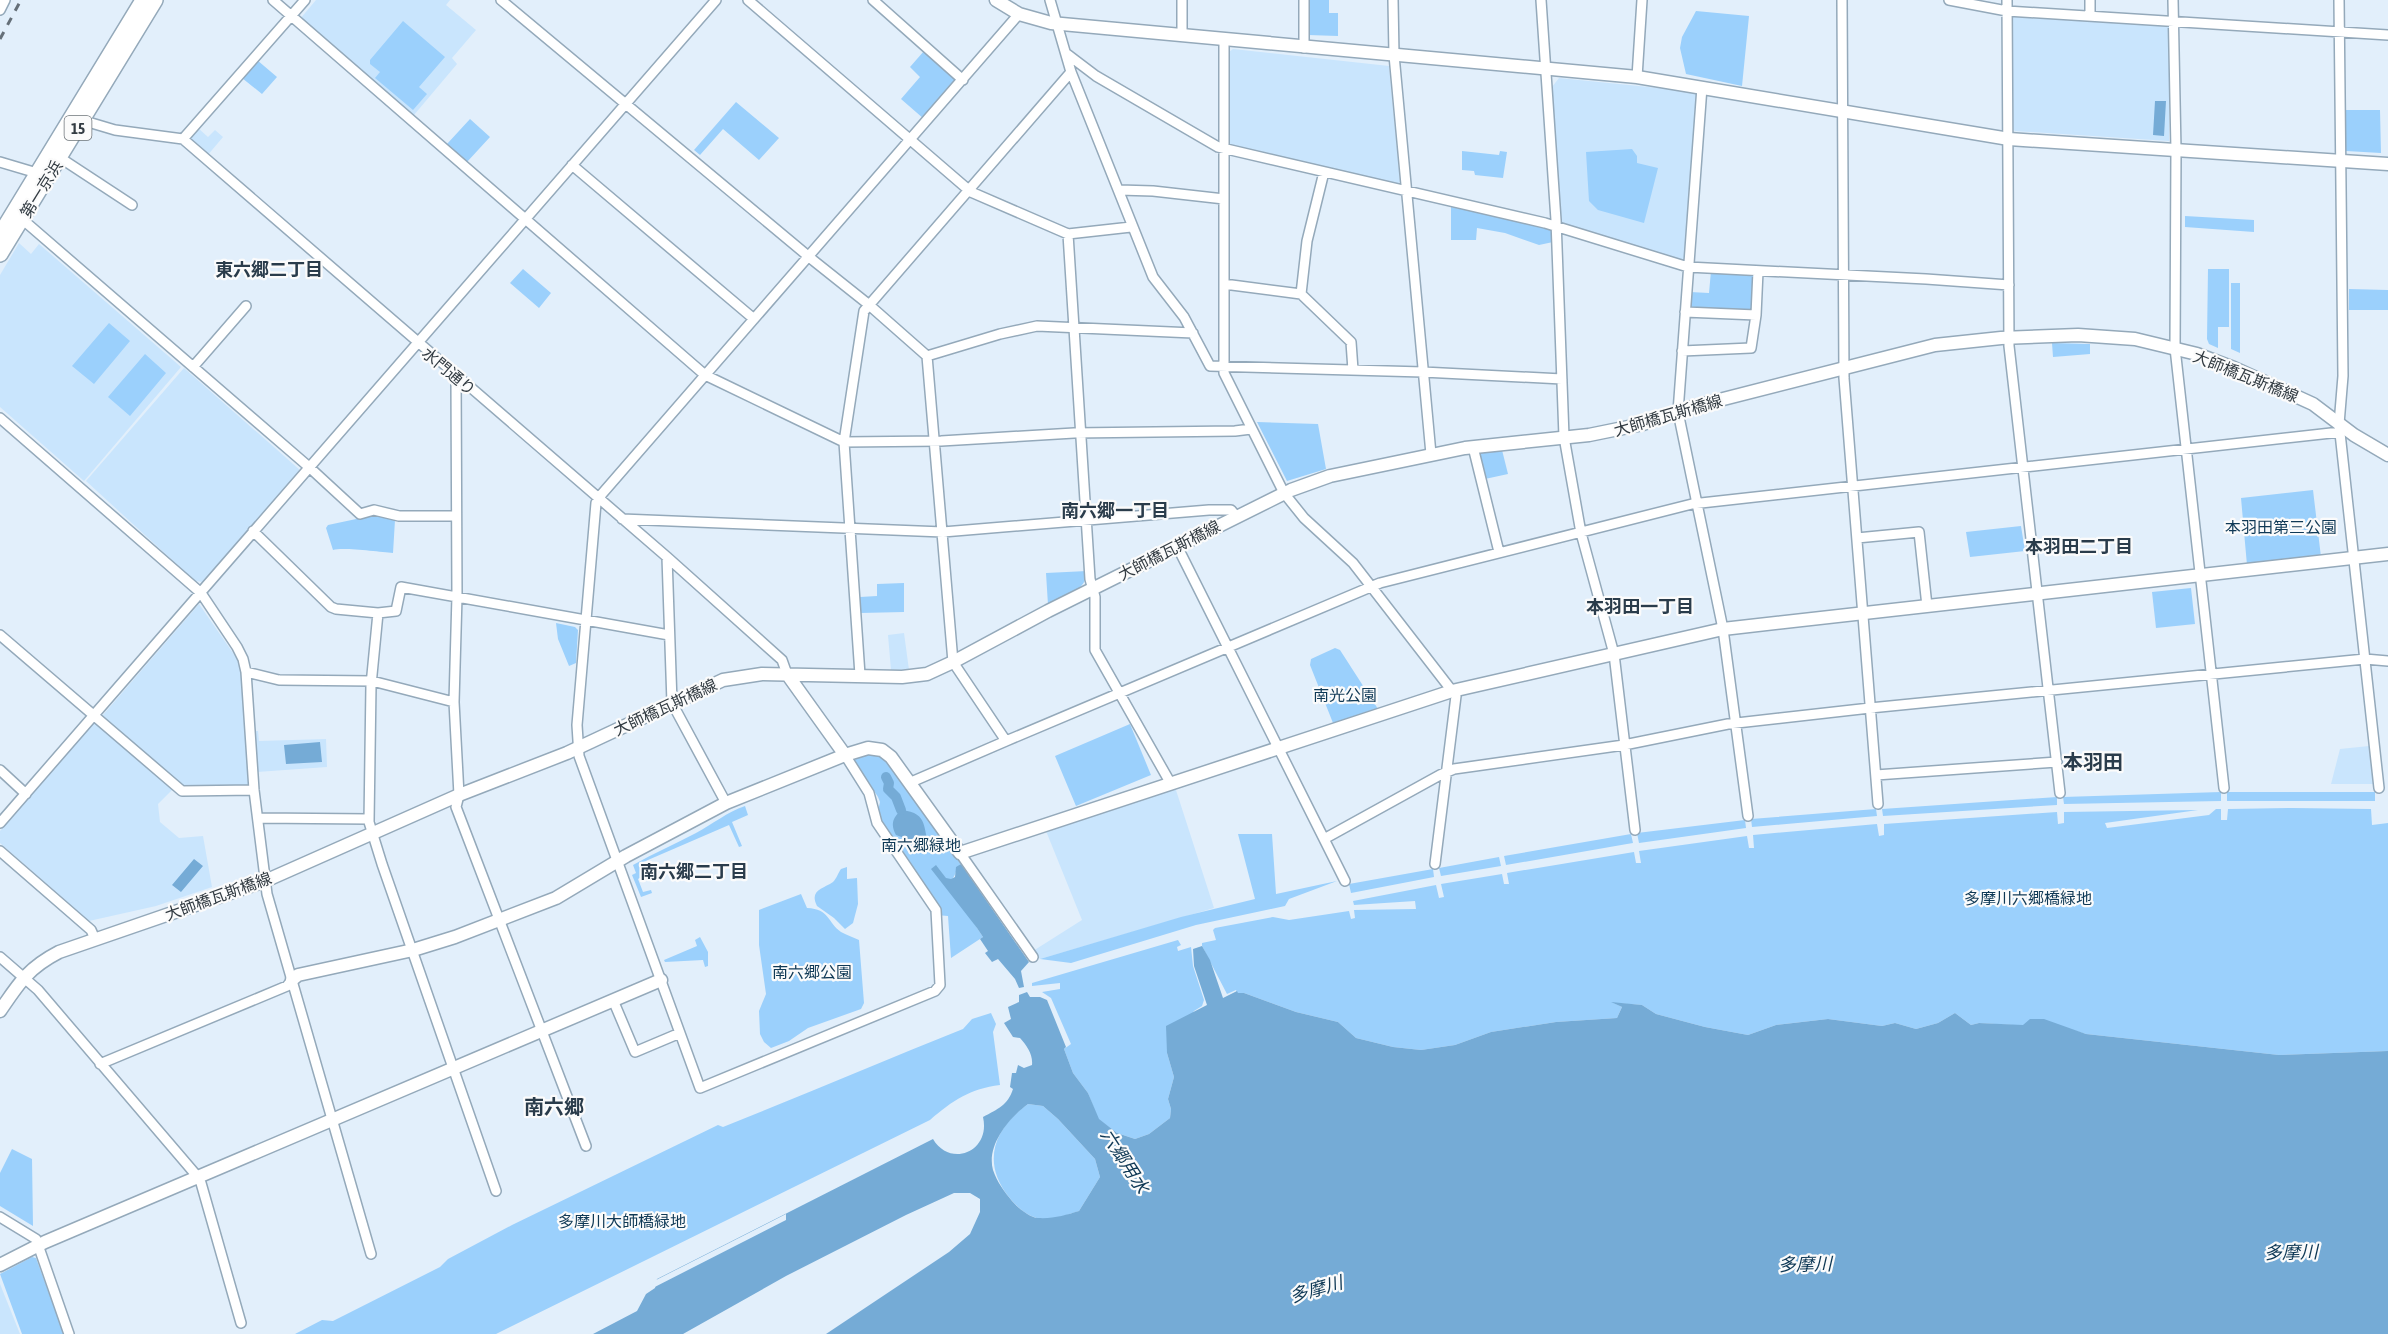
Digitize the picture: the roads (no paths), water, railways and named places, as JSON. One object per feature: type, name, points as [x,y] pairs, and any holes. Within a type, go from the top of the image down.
[{"type":"highway","name":"第一京浜","points":[[0,254],[22,219],[143,0]]},
{"type":"highway","name":"第一京浜","points":[[0,235],[37,173],[77,118],[155,0]]},
{"type":"street","points":[[0,10],[5,0]]},
{"type":"street","points":[[273,0],[705,375],[844,442],[935,441],[1081,433],[1251,429]]},
{"type":"street","points":[[77,118],[115,130],[183,139],[305,0]]},
{"type":"street","points":[[501,0],[868,304],[927,356],[953,662],[1006,741]]},
{"type":"street","points":[[0,823],[716,0]]},
{"type":"street","points":[[748,0],[968,190],[1068,234],[1131,227]]},
{"type":"street","points":[[873,0],[963,80]]},
{"type":"street","points":[[996,0],[1019,14],[1059,24],[1304,48],[1637,76],[2009,140],[2388,164]]},
{"type":"street","points":[[1050,0],[1059,24],[1071,72],[1119,190],[1131,227],[1153,277],[1184,317],[1210,366],[1423,372],[1562,379]]},
{"type":"street","points":[[1182,0],[1182,36]]},
{"type":"street","points":[[1304,0],[1304,48]]},
{"type":"street","points":[[1393,0],[1394,55],[1431,454]]},
{"type":"street","points":[[1541,0],[1556,227],[1564,437],[1581,532],[1614,654],[1635,830]]},
{"type":"street","points":[[1637,76],[1642,0]]},
{"type":"street","points":[[1842,0],[1844,369],[1878,804]]},
{"type":"street","points":[[1949,0],[2007,11],[2388,35]]},
{"type":"street","points":[[2007,0],[2009,338],[2060,793]]},
{"type":"street","points":[[2090,0],[2090,16]]},
{"type":"street","points":[[2173,0],[2176,150],[2175,348],[2224,788]]},
{"type":"street","points":[[2339,0],[2343,376],[2340,428],[2379,788]]},
{"type":"street","points":[[787,674],[845,755],[868,793],[877,823],[936,910],[940,985],[935,991],[700,1089],[579,756],[578,725],[597,499],[1019,14]]},
{"type":"street","points":[[1224,40],[1224,373],[1284,493],[1304,518],[1353,563],[1456,696],[1435,864]]},
{"type":"street","points":[[1067,54],[1096,76],[1218,147],[1556,227],[1688,267],[2009,285]]},
{"type":"street","points":[[860,675],[852,528],[844,442],[864,311],[1071,72]]},
{"type":"street","points":[[1702,87],[1678,412],[1723,629],[1748,816]]},
{"type":"street","name":"水門通り","points":[[183,139],[417,344],[667,557],[782,660],[787,674]]},
{"type":"street","points":[[65,161],[132,205]]},
{"type":"street","points":[[0,162],[37,173]]},
{"type":"street","points":[[572,165],[754,318]]},
{"type":"street","points":[[1301,294],[1307,241],[1324,172]]},
{"type":"street","points":[[1119,190],[1153,191],[1224,199]]},
{"type":"street","points":[[22,219],[309,467],[360,514],[374,510],[399,516],[456,516]]},
{"type":"street","points":[[1068,234],[1090,579],[1093,588],[1095,650],[1171,784]]},
{"type":"street","points":[[1682,351],[1751,348],[1756,315],[1758,271]]},
{"type":"street","points":[[1224,284],[1301,294],[1351,342],[1353,370]]},
{"type":"street","points":[[193,367],[246,306]]},
{"type":"street","points":[[1685,312],[1756,315]]},
{"type":"street","points":[[927,356],[1000,334],[1037,326],[1193,333]]},
{"type":"street","name":"大師橋瓦斯橋線","points":[[0,1011],[23,977],[44,960],[59,952],[265,881],[459,795],[578,748],[723,680],[762,674],[902,677],[927,674],[1284,493],[1324,477],[1473,447],[1598,434],[1643,424],[1678,412],[1935,345],[2009,338],[2078,335],[2116,337],[2175,348],[2234,368],[2313,404],[2340,428],[2388,455]]},
{"type":"street","points":[[456,376],[457,596],[454,702],[459,795],[456,807],[586,1146]]},
{"type":"street","points":[[0,418],[201,593],[243,659],[246,672],[254,790],[265,881],[371,1254]]},
{"type":"street","points":[[909,783],[1380,583],[1499,552],[1698,503],[2186,450],[2340,428]]},
{"type":"street","points":[[1473,447],[1499,552]]},
{"type":"street","points":[[622,519],[943,532],[1209,510],[1231,510],[1237,517]]},
{"type":"street","points":[[253,531],[331,607],[336,609],[378,613],[396,611],[401,587],[669,635]]},
{"type":"street","points":[[1857,538],[1919,532],[1926,606]]},
{"type":"street","points":[[1178,546],[1345,881]]},
{"type":"street","points":[[960,853],[1452,691],[1723,629],[2388,554]]},
{"type":"street","points":[[667,557],[672,703],[726,803]]},
{"type":"street","points":[[378,613],[372,681],[369,819],[496,1191]]},
{"type":"street","points":[[0,635],[182,791],[254,790]]},
{"type":"street","points":[[1324,839],[1446,771],[1624,745],[1736,724],[1870,708],[2364,659],[2388,661]]},
{"type":"street","points":[[246,672],[279,680],[372,681],[454,702]]},
{"type":"street","points":[[100,1064],[286,986],[298,975],[413,950],[556,898],[618,861],[726,803],[868,748],[882,750],[891,757],[1033,957]]},
{"type":"street","points":[[1876,775],[2057,762]]},
{"type":"street","points":[[0,770],[26,794]]},
{"type":"street","points":[[258,818],[369,819]]},
{"type":"street","points":[[0,851],[91,930],[95,939]]},
{"type":"street","points":[[0,957],[38,990],[197,1176],[201,1183],[241,1323]]},
{"type":"street","points":[[0,1265],[38,1245],[197,1176],[661,980]]},
{"type":"street","points":[[613,1000],[635,1052],[680,1033]]},
{"type":"street","points":[[0,1217],[36,1239],[69,1334]]},
{"type":"water","points":[[2155,101],[2166,101],[2164,136],[2153,135]]},
{"type":"water","points":[[320,742],[322,762],[286,764],[284,745]]},
{"type":"water","points":[[901,810],[917,815],[924,824],[931,849],[924,854],[915,842],[896,835],[893,821]]},
{"type":"water","points":[[194,859],[203,866],[181,892],[172,885]]},
{"type":"water","points":[[961,864],[1029,962],[1021,971],[1024,987],[1019,988],[1015,979],[998,959],[992,962],[985,953],[988,951],[980,939],[983,937],[931,869],[936,865],[946,878],[951,879],[955,877],[956,867]]},
{"type":"water","points":[[1202,946],[1210,960],[1223,998],[1237,991],[1296,1012],[1338,1022],[1356,1038],[1393,1047],[1421,1050],[1455,1045],[1491,1032],[1556,1022],[1617,1018],[1622,1007],[1611,1002],[1642,1005],[1656,1014],[1748,1035],[1776,1025],[1828,1019],[1882,1026],[1895,1023],[1916,1029],[1938,1023],[1955,1013],[1971,1025],[1979,1023],[2023,1025],[2030,1019],[2044,1019],[2086,1034],[2279,1055],[2388,1051],[2388,1334],[826,1334],[949,1252],[970,1234],[980,1212],[980,1199],[970,1193],[954,1193],[786,1276],[683,1334],[593,1334],[637,1311],[646,1294],[655,1288],[657,1279],[933,1139],[940,1148],[949,1153],[967,1152],[975,1147],[984,1129],[983,1117],[1002,1106],[1011,1094],[1012,1073],[1016,1073],[1018,1065],[1024,1068],[1032,1065],[1032,1057],[1027,1047],[1020,1038],[1013,1037],[1004,1023],[1011,1019],[1008,1007],[1019,1002],[1019,995],[1027,992],[1030,997],[1047,1000],[1066,1047],[1064,1049],[1073,1073],[1088,1093],[1099,1119],[1117,1133],[1135,1139],[1149,1134],[1170,1118],[1171,1109],[1168,1099],[1174,1077],[1167,1053],[1166,1026],[1207,1005],[1194,966],[1193,949]],"holes":[[[1028,1104],[1043,1106],[1095,1159],[1100,1177],[1079,1211],[1035,1218],[1012,1201],[997,1178],[992,1161],[996,1142],[1014,1116]]]},
{"type":"waterway","points":[[886,777],[889,783],[888,789],[896,797],[901,810]]},
{"type":"railway","points":[[0,39],[21,0]]},
{"type":"district","name":"東六郷二丁目","points":[[269,269]]},
{"type":"district","name":"南六郷一丁目","points":[[1115,510]]},
{"type":"district","name":"本羽田二丁目","points":[[2079,546]]},
{"type":"district","name":"本羽田一丁目","points":[[1640,606]]},
{"type":"district","name":"本羽田","points":[[2093,761]]},
{"type":"district","name":"南六郷二丁目","points":[[694,871]]},
{"type":"district","name":"南六郷","points":[[554,1106]]},
{"type":"park label","name":"本羽田第三公園","points":[[2281,527]]},
{"type":"park label","name":"南光公園","points":[[1345,695]]},
{"type":"park label","name":"南六郷緑地","points":[[921,845]]},
{"type":"park label","name":"多摩川六郷橋緑地","points":[[2028,898]]},
{"type":"park label","name":"南六郷公園","points":[[812,972]]},
{"type":"park label","name":"多摩川大師橋緑地","points":[[622,1221]]},
{"type":"water label","name":"六郷用水","points":[[1125,1161]]},
{"type":"water label","name":"多摩川","points":[[2291,1252]]},
{"type":"water label","name":"多摩川","points":[[1805,1264]]},
{"type":"water label","name":"多摩川","points":[[1316,1289]]}]
